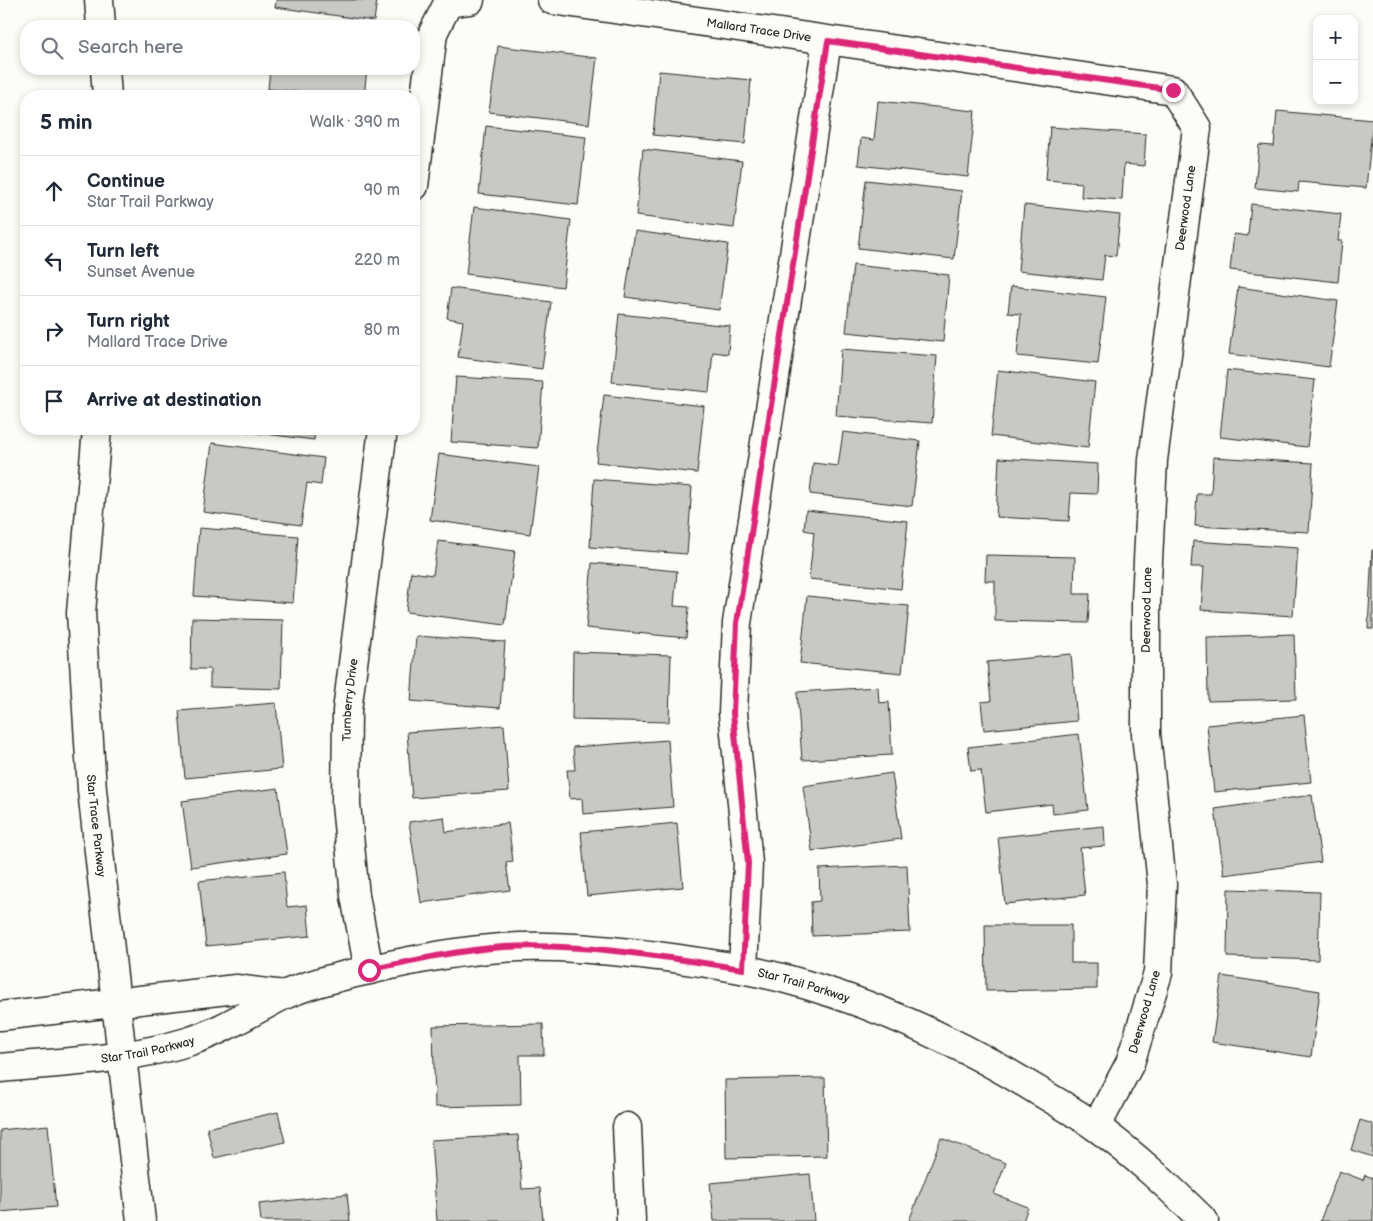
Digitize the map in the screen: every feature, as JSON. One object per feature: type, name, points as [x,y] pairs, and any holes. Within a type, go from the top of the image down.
[{"type":"street","points":[[99,0],[101,20]]},
{"type":"street","name":"Mallard Trace Drive","points":[[552,0],[1173,90]]},
{"type":"street","points":[[420,138],[433,33],[459,2]]},
{"type":"street","points":[[743,969],[748,863],[733,713],[737,623],[828,41]]},
{"type":"street","points":[[105,75],[107,90]]},
{"type":"street","name":"Deerwood Lane","points":[[1096,1127],[1130,1063],[1158,972],[1162,884],[1146,734],[1146,600],[1153,460],[1197,128],[1173,90]]},
{"type":"street","name":"Star Trace Parkway","points":[[96,435],[81,613],[92,790],[142,1221]]},
{"type":"street","name":"Turnberry Drive","points":[[369,970],[355,896],[346,804],[347,711],[382,435]]},
{"type":"street","name":"Star Trail Parkway","points":[[0,1068],[122,1056],[184,1043],[213,1034],[284,995],[329,980],[369,970],[453,953],[505,947],[586,948],[681,959],[743,969],[830,992],[925,1029],[1014,1076],[1096,1127],[1164,1183],[1204,1221]]},
{"type":"street","name":"Star Trail Parkway","points":[[0,1016],[236,989],[284,995]]},
{"type":"street","points":[[627,1128],[631,1221]]},
{"type":"building","points":[[276,0],[377,0],[374,20],[275,7]]},
{"type":"building","points":[[498,46],[597,58],[589,124],[489,112]]},
{"type":"building","points":[[659,71],[751,80],[745,144],[653,135]]},
{"type":"building","points":[[269,75],[366,75],[365,90],[268,89]]},
{"type":"building","points":[[878,101],[975,111],[968,177],[858,165],[861,138],[874,140]]},
{"type":"building","points":[[1277,111],[1373,120],[1366,188],[1299,182],[1298,192],[1255,188],[1259,145],[1274,146]]},
{"type":"building","points":[[486,126],[586,137],[578,205],[479,194]]},
{"type":"building","points":[[1050,127],[1146,134],[1144,166],[1124,164],[1122,200],[1081,197],[1082,183],[1046,180]]},
{"type":"building","points":[[643,149],[742,161],[734,228],[636,216]]},
{"type":"building","points":[[866,180],[962,191],[954,259],[858,248]]},
{"type":"building","points":[[1251,204],[1341,214],[1338,241],[1342,241],[1338,282],[1230,270],[1234,234],[1248,236]]},
{"type":"building","points":[[1024,205],[1120,215],[1116,256],[1105,255],[1102,280],[1018,271]]},
{"type":"building","points":[[474,207],[571,220],[563,287],[466,274]]},
{"type":"building","points":[[635,231],[728,244],[719,310],[625,297]]},
{"type":"building","points":[[853,265],[949,275],[943,342],[846,332]]},
{"type":"building","points":[[1011,286],[1106,297],[1098,364],[1017,356],[1021,314],[1008,313]]},
{"type":"building","points":[[1238,287],[1338,301],[1329,367],[1229,354]]},
{"type":"building","points":[[451,288],[551,302],[542,369],[458,357],[463,321],[447,318]]},
{"type":"building","points":[[619,314],[730,326],[728,354],[713,352],[709,392],[612,382]]},
{"type":"building","points":[[841,349],[937,356],[932,423],[836,416]]},
{"type":"building","points":[[998,370],[1095,382],[1088,448],[991,436]]},
{"type":"building","points":[[1227,370],[1315,380],[1307,447],[1220,437]]},
{"type":"building","points":[[456,377],[543,382],[538,448],[451,442]]},
{"type":"building","points":[[604,395],[704,406],[697,473],[596,462]]},
{"type":"building","points":[[843,432],[920,441],[912,506],[810,494],[813,463],[838,466]]},
{"type":"building","points":[[273,435],[314,435],[314,440]]},
{"type":"building","points":[[212,443],[324,458],[321,485],[307,483],[301,525],[203,512]]},
{"type":"building","points":[[439,454],[539,467],[530,534],[430,520]]},
{"type":"building","points":[[1213,457],[1313,463],[1309,532],[1195,526],[1197,494],[1211,494]]},
{"type":"building","points":[[999,458],[1098,464],[1097,494],[1071,493],[1069,521],[996,517]]},
{"type":"building","points":[[594,479],[692,487],[687,554],[590,547]]},
{"type":"building","points":[[806,510],[908,521],[901,589],[809,579],[814,532],[804,530]]},
{"type":"building","points":[[199,528],[298,536],[293,603],[194,596]]},
{"type":"building","points":[[438,541],[515,551],[505,625],[406,612],[411,572],[433,575]]},
{"type":"building","points":[[1193,541],[1298,548],[1293,616],[1201,610],[1204,567],[1191,567]]},
{"type":"building","points":[[1372,550],[1373,629],[1368,629]]},
{"type":"building","points":[[986,555],[1075,557],[1074,594],[1090,594],[1088,623],[995,621],[995,581],[985,581]]},
{"type":"building","points":[[592,563],[677,571],[674,606],[689,607],[686,638],[586,628]]},
{"type":"building","points":[[807,596],[909,606],[902,673],[800,663]]},
{"type":"building","points":[[192,618],[283,620],[281,689],[210,687],[210,669],[191,669]]},
{"type":"building","points":[[1294,634],[1296,699],[1208,701],[1207,637]]},
{"type":"building","points":[[416,636],[505,642],[500,708],[411,701]]},
{"type":"building","points":[[573,652],[671,655],[669,722],[572,720]]},
{"type":"building","points":[[1071,654],[1077,721],[984,730],[981,702],[991,701],[987,662]]},
{"type":"building","points":[[878,687],[879,703],[889,702],[892,755],[802,760],[797,692]]},
{"type":"building","points":[[276,703],[282,769],[185,778],[179,711]]},
{"type":"building","points":[[1304,715],[1311,782],[1214,792],[1207,725]]},
{"type":"building","points":[[504,725],[509,791],[412,798],[407,732]]},
{"type":"building","points":[[1079,734],[1088,810],[1053,814],[1052,804],[986,812],[981,770],[971,771],[968,747]]},
{"type":"building","points":[[668,740],[673,807],[583,814],[582,798],[570,799],[567,770],[575,770],[573,747]]},
{"type":"building","points":[[892,773],[901,839],[812,851],[803,786]]},
{"type":"building","points":[[278,788],[287,854],[191,867],[182,801]]},
{"type":"building","points":[[1312,795],[1321,862],[1224,875],[1215,809]]},
{"type":"building","points":[[444,817],[446,832],[508,823],[513,861],[506,862],[510,890],[421,903],[409,822]]},
{"type":"building","points":[[677,823],[683,887],[587,896],[581,832]]},
{"type":"building","points":[[1104,826],[1105,846],[1080,848],[1085,895],[1005,904],[998,837]]},
{"type":"building","points":[[907,865],[910,932],[812,936],[811,902],[820,901],[819,869]]},
{"type":"building","points":[[284,872],[287,907],[307,905],[310,936],[206,946],[199,881]]},
{"type":"building","points":[[1228,889],[1320,892],[1318,960],[1227,957]]},
{"type":"building","points":[[985,925],[1071,925],[1071,963],[1097,963],[1097,989],[986,991]]},
{"type":"building","points":[[1222,976],[1320,991],[1311,1057],[1212,1042]]},
{"type":"building","points":[[543,1024],[544,1055],[520,1055],[521,1105],[435,1107],[433,1026]]},
{"type":"building","points":[[825,1078],[827,1156],[726,1158],[725,1080]]},
{"type":"building","points":[[278,1112],[285,1142],[214,1158],[207,1128]]},
{"type":"building","points":[[1360,1120],[1373,1124],[1373,1157],[1351,1150]]},
{"type":"building","points":[[48,1125],[56,1207],[0,1212],[0,1130]]},
{"type":"building","points":[[518,1135],[522,1189],[540,1188],[543,1221],[437,1221],[431,1140]]},
{"type":"building","points":[[941,1138],[1006,1163],[994,1194],[1028,1207],[1023,1221],[909,1221]]},
{"type":"building","points":[[1339,1171],[1363,1180],[1365,1175],[1373,1178],[1373,1221],[1320,1221]]},
{"type":"building","points":[[810,1174],[814,1221],[714,1221],[710,1183]]},
{"type":"building","points":[[347,1194],[350,1221],[261,1221],[259,1204]]},
{"type":"route","points":[[369,970],[424,958],[505,947],[586,948],[681,959],[743,969],[748,863],[733,713],[737,623],[828,41],[1173,90]]}]
